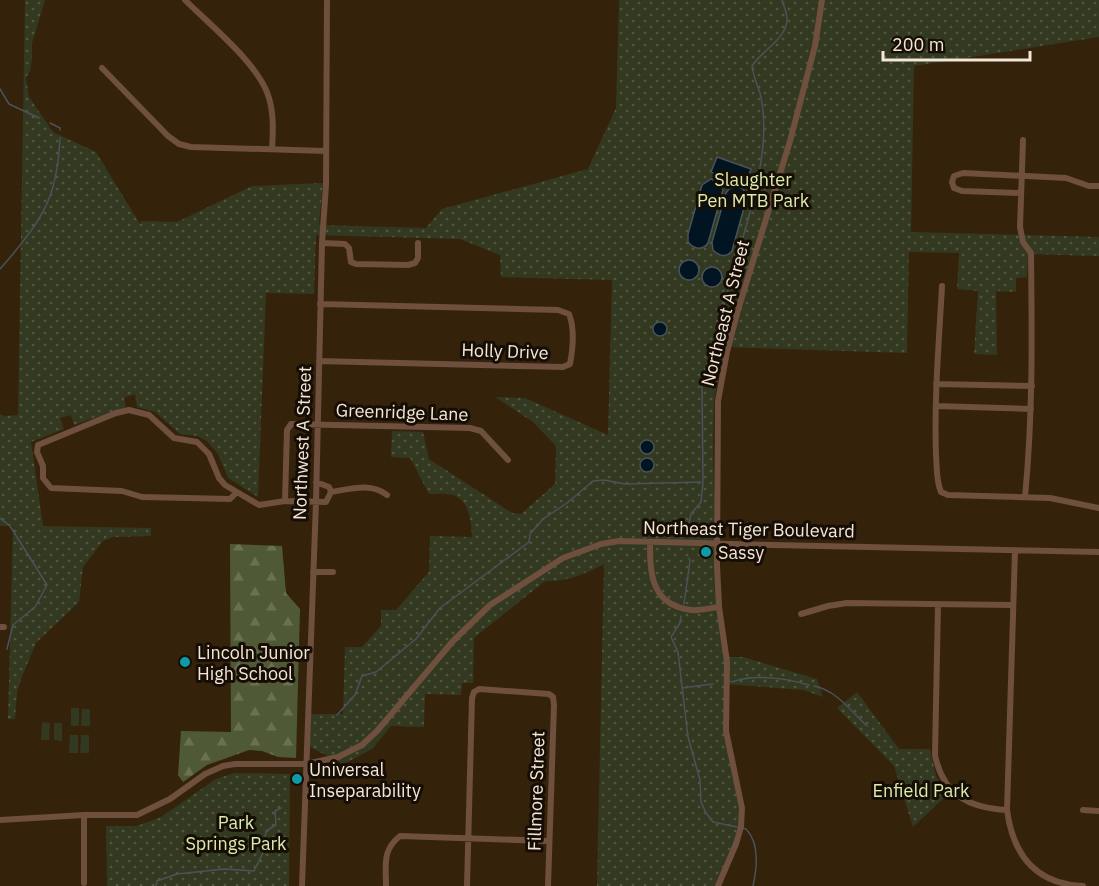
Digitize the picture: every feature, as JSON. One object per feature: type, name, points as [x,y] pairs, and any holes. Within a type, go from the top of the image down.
[{"type":"street","points":[[185,0],[247,62],[261,80],[272,112],[272,149]]},
{"type":"street","name":"Northwest A Street","points":[[302,886],[314,572],[322,243],[326,185],[327,0]]},
{"type":"street","name":"Northeast A Street","points":[[718,886],[741,830],[742,808],[726,730],[727,662],[719,607],[717,565],[718,401],[738,310],[790,141],[815,46],[822,0]]},
{"type":"street","points":[[102,68],[168,136],[179,144],[191,147],[326,151]]},
{"type":"street","points":[[1023,140],[1021,237],[1031,252],[1032,386],[1025,497]]},
{"type":"street","points":[[1021,193],[962,191],[954,188],[952,182],[954,176],[963,173],[1066,178],[1089,186],[1099,186]]},
{"type":"street","points":[[322,243],[345,244],[349,248],[351,262],[356,264],[408,265],[415,263],[418,258],[418,243]]},
{"type":"street","points":[[942,286],[936,384],[938,480],[941,492],[948,495],[1059,499],[1099,508]]},
{"type":"street","name":"Holly Drive","points":[[319,361],[563,367],[570,364],[572,354],[572,323],[568,314],[558,310],[321,304]]},
{"type":"street","points":[[936,384],[1032,386]]},
{"type":"street","points":[[936,406],[1031,409]]},
{"type":"street","points":[[236,492],[230,499],[142,497],[122,491],[51,488],[43,478],[43,466],[37,452],[38,445],[116,413],[137,411],[156,421],[174,438],[197,442],[204,447],[219,478],[236,492],[259,505],[285,501],[326,502],[331,492]]},
{"type":"street","name":"Greenridge Lane","points":[[285,501],[287,427],[291,424],[470,428],[482,431],[508,460]]},
{"type":"street","points":[[316,482],[329,487],[331,492]]},
{"type":"street","points":[[331,492],[378,488],[387,495]]},
{"type":"street","points":[[650,542],[652,581],[662,597],[678,607],[690,610],[719,607]]},
{"type":"street","name":"Northeast Tiger Boulevard","points":[[0,820],[84,815],[137,815],[170,798],[205,774],[223,766],[306,764],[338,757],[362,745],[377,731],[453,641],[490,605],[563,558],[581,550],[610,543],[650,542],[1099,552]]},
{"type":"street","points":[[1015,550],[1007,810],[1014,842],[1031,866],[1056,882],[1083,886]]},
{"type":"street","points":[[314,572],[333,572]]},
{"type":"street","points":[[801,614],[847,603],[1012,605]]},
{"type":"street","points":[[938,605],[935,755],[938,768],[944,780],[966,802],[980,807],[1007,810]]},
{"type":"street","name":"Fillmore Street","points":[[469,837],[471,698],[474,692],[479,689],[549,694],[553,697],[554,705],[548,886]]},
{"type":"street","points":[[1083,810],[1099,811]]},
{"type":"street","points":[[84,815],[84,883]]},
{"type":"street","points":[[386,886],[387,851],[392,842],[400,836],[549,841]]},
{"type":"street","points":[[467,886],[469,837]]},
{"type":"green space","name":"Slaughter Pen MTB Park","points":[[25,0],[45,0],[32,43],[30,71],[26,78],[29,97],[53,132],[96,152],[140,224],[141,221],[177,222],[252,186],[323,183],[319,225],[426,228],[442,209],[588,169],[616,108],[619,0],[1099,0],[1099,37],[914,66],[911,232],[1099,237],[1099,256],[1028,254],[1027,277],[1016,278],[1016,292],[996,291],[997,355],[974,354],[978,291],[957,289],[959,253],[909,252],[907,353],[726,347],[715,394],[713,441],[725,657],[743,657],[817,679],[823,697],[803,690],[727,684],[726,730],[742,814],[737,839],[719,886],[597,886],[604,564],[575,577],[545,581],[474,638],[473,683],[462,683],[461,695],[425,694],[424,727],[391,726],[372,749],[344,764],[310,747],[311,714],[343,714],[345,647],[362,647],[381,626],[381,610],[396,610],[429,572],[430,536],[472,537],[469,513],[459,498],[453,495],[429,494],[410,458],[391,457],[392,431],[423,432],[429,459],[512,513],[521,514],[555,484],[556,446],[533,422],[495,397],[525,398],[608,435],[612,280],[501,277],[500,255],[460,239],[316,235],[314,294],[266,293],[258,497],[228,478],[218,454],[207,441],[197,436],[180,434],[155,412],[137,407],[135,394],[124,398],[126,407],[74,425],[71,415],[60,418],[64,429],[31,442],[43,526],[151,528],[151,536],[113,537],[103,541],[83,567],[79,602],[36,643],[17,693],[15,719],[8,719],[13,526],[0,526],[0,414],[18,415]]},
{"type":"green space","points":[[230,544],[282,546],[286,593],[300,609],[296,758],[278,757],[262,751],[249,750],[207,765],[183,782],[178,775],[181,731],[231,732]]},
{"type":"green space","name":"Enfield Park","points":[[857,692],[899,749],[930,749],[936,776],[948,794],[913,827],[894,766],[837,708]]},
{"type":"green space","points":[[71,708],[79,708],[79,726],[71,726]]},
{"type":"green space","points":[[82,709],[90,709],[90,726],[81,726]]},
{"type":"green space","points":[[42,722],[50,723],[49,740],[41,740]]},
{"type":"green space","points":[[54,723],[62,723],[62,741],[54,740]]},
{"type":"green space","points":[[70,735],[78,735],[78,753],[69,753]]},
{"type":"green space","points":[[81,735],[89,735],[89,753],[80,753]]},
{"type":"green space","name":"Park Springs Park","points":[[234,773],[290,774],[289,886],[107,886],[106,826],[137,826],[161,817],[216,779]]},
{"type":"water","points":[[717,157],[751,169],[746,184],[711,172]]},
{"type":"water","points":[[711,179],[719,182],[723,190],[708,243],[698,248],[688,242],[688,234],[702,185]]},
{"type":"water","points":[[736,187],[743,189],[747,197],[732,251],[727,255],[722,255],[713,250],[712,242],[726,193],[729,189]]},
{"type":"water","points":[[685,260],[693,260],[699,266],[699,274],[693,280],[685,280],[679,274],[679,266]]},
{"type":"water","points":[[708,267],[716,267],[722,273],[722,281],[716,287],[708,287],[702,281],[702,273]]},
{"type":"water","points":[[660,322],[665,324],[667,329],[665,334],[660,336],[655,334],[653,329],[655,324]]},
{"type":"water","points":[[647,440],[652,442],[654,447],[652,452],[647,454],[642,452],[640,447],[642,442]]},
{"type":"water","points":[[647,458],[652,460],[654,465],[652,470],[647,472],[642,470],[640,465],[642,460]]},
{"type":"waterway","points":[[689,523],[691,514],[701,502],[703,483],[702,383],[756,191],[762,154],[764,117],[752,66],[783,33],[787,17],[782,0]]},
{"type":"waterway","points":[[0,89],[9,104],[39,118]]},
{"type":"waterway","points":[[50,123],[60,130]]},
{"type":"waterway","points":[[0,269],[27,237],[44,210],[55,178],[60,138]]},
{"type":"waterway","points":[[337,715],[355,695],[362,676],[376,672],[416,639],[440,608],[529,542],[530,534],[543,519],[593,481],[604,480],[625,484],[701,482]]},
{"type":"waterway","points":[[0,518],[10,526],[47,585],[35,607],[13,625],[7,649]]},
{"type":"waterway","points":[[684,604],[689,558]]},
{"type":"waterway","points":[[681,616],[680,623],[671,637],[678,652],[688,737],[700,780],[701,802],[713,822],[737,827]]},
{"type":"waterway","points":[[732,682],[760,677],[809,685]]},
{"type":"waterway","points":[[682,688],[713,684]]},
{"type":"waterway","points":[[814,686],[836,696],[867,726]]},
{"type":"waterway","points":[[156,886],[157,881],[177,874],[224,869],[254,871],[263,853],[266,831],[276,825],[275,811],[281,808]]},
{"type":"waterway","points":[[742,828],[746,829],[754,841],[756,864],[753,886]]},
{"type":"place","name":"Sassy","points":[[706,552]]},
{"type":"place","name":"Lincoln Junior High School","points":[[185,662]]},
{"type":"place","name":"Universal Inseparability","points":[[297,779]]}]
